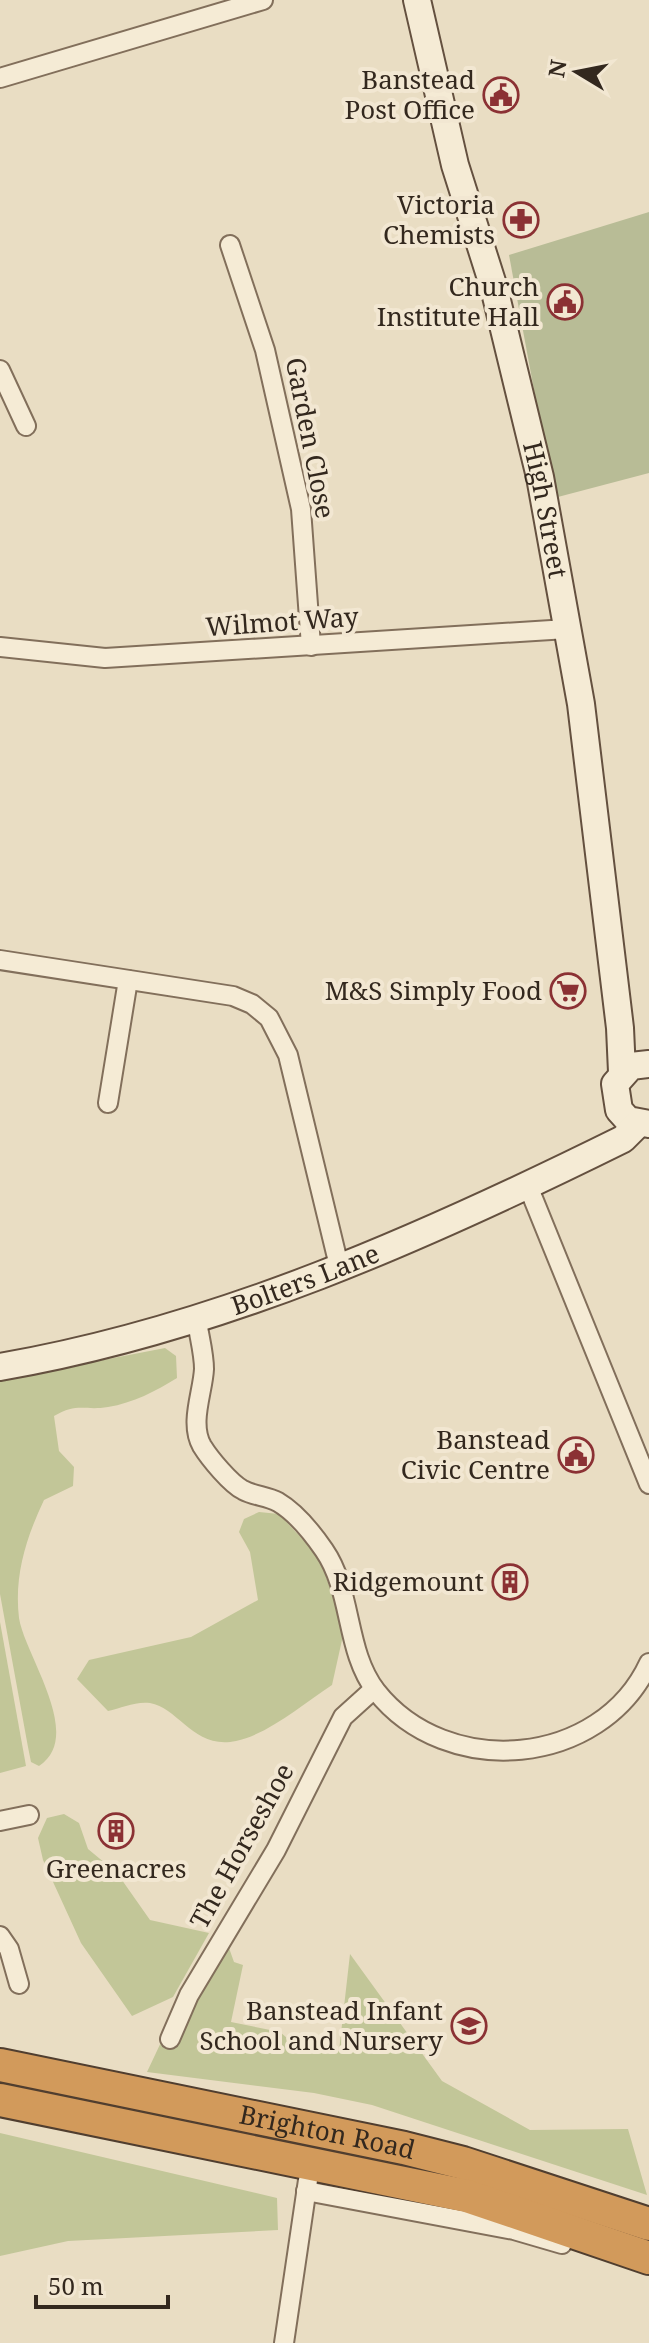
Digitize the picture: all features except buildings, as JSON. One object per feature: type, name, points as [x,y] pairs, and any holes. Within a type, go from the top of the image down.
[{"type":"highway","name":"Brighton Road","points":[[0,2065],[404,2148],[463,2163],[649,2224]]},
{"type":"highway","name":"Brighton Road","points":[[0,2100],[308,2176],[467,2196],[649,2258]]},
{"type":"main road","name":"High Street","points":[[417,0],[455,165],[494,288],[540,477],[590,768],[620,1028],[622,1072],[615,1084],[615,1098],[595,1153]]},
{"type":"main road","points":[[620,1028],[649,1064]]},
{"type":"main road","points":[[622,1072],[631,1066],[649,1064]]},
{"type":"main road","points":[[615,1098],[628,1120],[644,1124]]},
{"type":"main road","name":"Bolters Lane","points":[[0,1367],[54,1357],[197,1321],[419,1236],[595,1153],[644,1124]]},
{"type":"street","points":[[0,78],[263,0]]},
{"type":"street","name":"Garden Close","points":[[230,245],[265,350],[301,509],[311,646]]},
{"type":"street","points":[[0,370],[26,426]]},
{"type":"street","name":"Wilmot Way","points":[[0,647],[105,658],[567,629]]},
{"type":"street","points":[[0,960],[233,996],[252,1004],[269,1018],[288,1055],[339,1266]]},
{"type":"street","points":[[108,1103],[128,980]]},
{"type":"street","points":[[528,1186],[649,1484]]},
{"type":"street","points":[[197,1321],[204,1368],[197,1410],[201,1445],[241,1489],[278,1502],[325,1550],[343,1587],[357,1647],[374,1689],[424,1731],[456,1744],[515,1752],[568,1741],[600,1724],[638,1687],[649,1663]]},
{"type":"street","name":"The Horseshoe","points":[[170,2039],[189,1995],[276,1850],[343,1717],[374,1689]]},
{"type":"street","points":[[0,1821],[29,1815]]},
{"type":"street","points":[[0,1936],[9,1949],[19,1984]]},
{"type":"street","points":[[284,2343],[308,2176]]},
{"type":"street","name":"Brighton Road","points":[[308,2176],[514,2230],[649,2272]]},
{"type":"green space","points":[[649,212],[649,473],[554,498],[509,255]]},
{"type":"green space","points":[[165,1348],[176,1356],[177,1378],[126,1403],[100,1408],[75,1408],[54,1416],[59,1451],[74,1467],[73,1486],[44,1500],[27,1543],[18,1587],[23,1634],[54,1716],[56,1736],[52,1753],[39,1766],[31,1762],[0,1594],[0,1380]]},
{"type":"green space","points":[[259,1512],[279,1514],[320,1558],[344,1631],[332,1685],[261,1732],[236,1741],[209,1740],[170,1712],[150,1703],[108,1711],[77,1679],[89,1660],[191,1637],[258,1600],[250,1552],[239,1532],[244,1519]]},
{"type":"green space","points":[[0,1622],[26,1766],[0,1773]]},
{"type":"green space","points":[[64,1814],[79,1823],[88,1849],[117,1873],[150,1920],[209,1933],[173,1997],[132,2016],[81,1943],[43,1860],[38,1838],[47,1818]]},
{"type":"green space","points":[[216,1939],[229,1948],[234,1962],[243,1965],[231,2022],[280,2032],[294,2044],[339,2051],[350,1954],[442,2081],[530,2130],[628,2129],[647,2195],[372,2105],[314,2093],[147,2072],[180,2002]]},
{"type":"green space","points":[[0,2133],[277,2198],[278,2230],[68,2241],[0,2256]]},
{"type":"place","name":"Banstead Post Office","points":[[501,95]]},
{"type":"place","name":"Victoria Chemists","points":[[521,220]]},
{"type":"place","name":"Church Institute Hall","points":[[565,302]]},
{"type":"place","name":"M&S Simply Food","points":[[568,991]]},
{"type":"place","name":"Banstead Civic Centre","points":[[576,1455]]},
{"type":"place","name":"Ridgemount","points":[[510,1582]]},
{"type":"place","name":"Greenacres","points":[[116,1831]]},
{"type":"place","name":"Banstead Infant School and Nursery","points":[[469,2026]]}]
